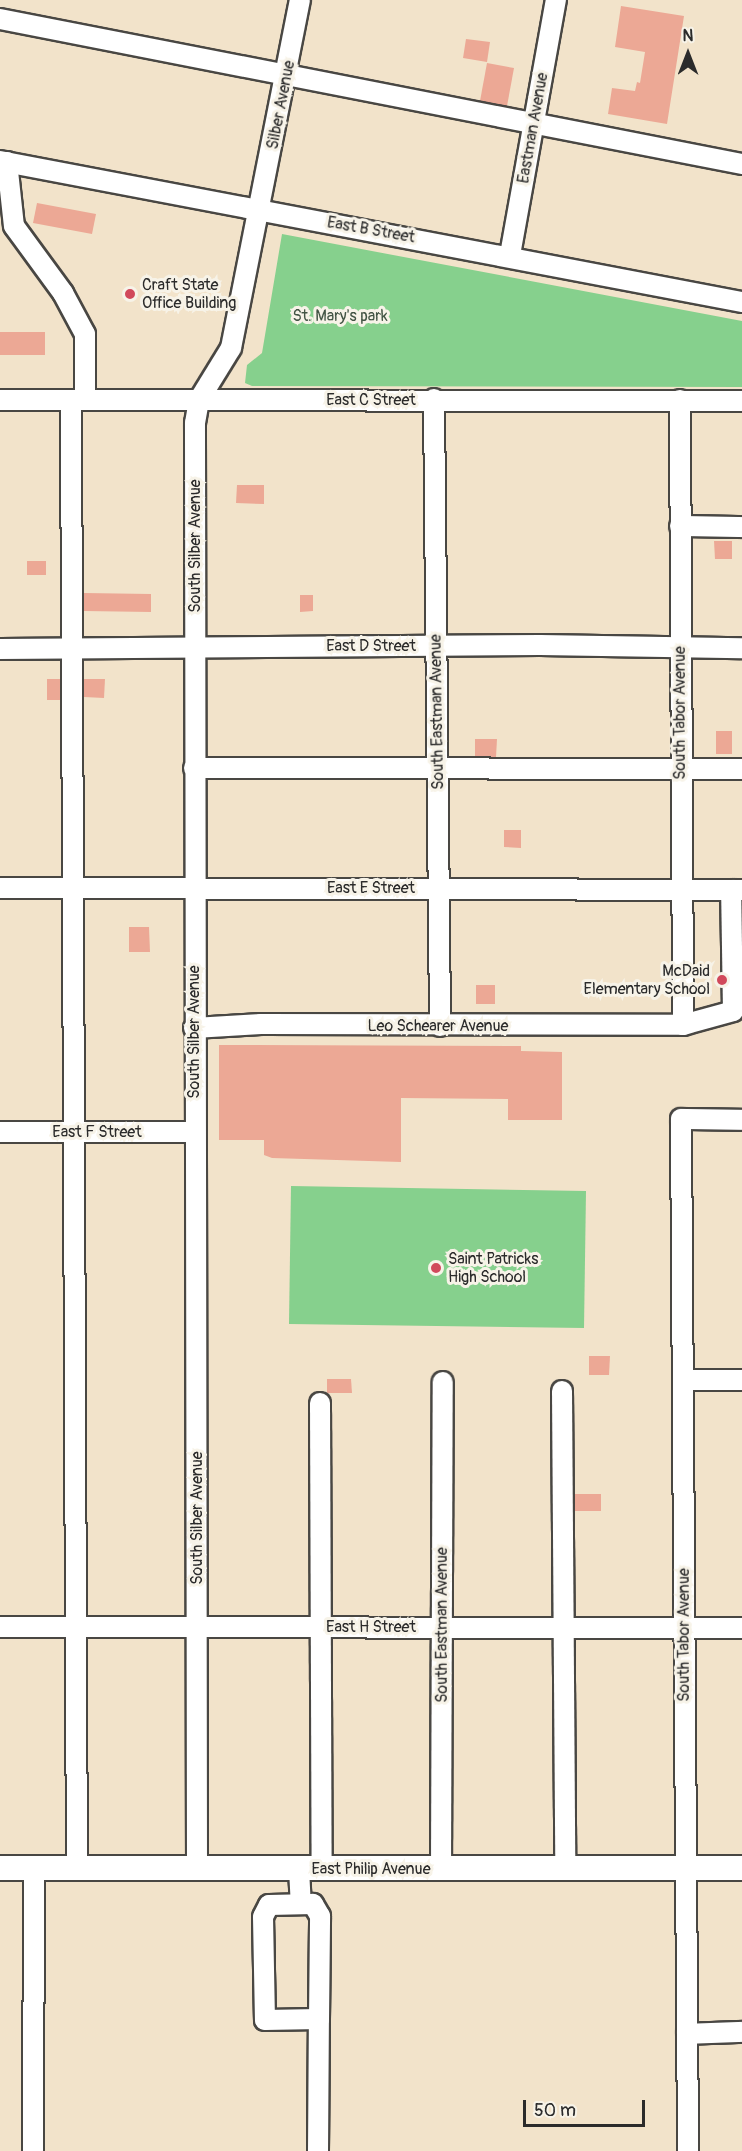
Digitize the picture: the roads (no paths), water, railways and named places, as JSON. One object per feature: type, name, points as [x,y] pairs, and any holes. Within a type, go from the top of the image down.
[{"type":"main road","name":"East Philip Avenue","points":[[0,1868],[742,1868]]},
{"type":"street","name":"Silber Avenue","points":[[261,210],[300,0]]},
{"type":"street","name":"Eastman Avenue","points":[[510,255],[556,0]]},
{"type":"street","points":[[0,20],[742,164]]},
{"type":"street","points":[[3,161],[14,226],[63,293],[85,334],[78,400],[73,649],[77,1868]]},
{"type":"street","name":"East B Street","points":[[3,161],[510,255],[742,302]]},
{"type":"street","name":"South Silber Avenue","points":[[197,1868],[194,1132],[195,423],[199,400],[231,348],[261,210]]},
{"type":"street","name":"South Eastman Avenue","points":[[434,399],[441,1026]]},
{"type":"street","name":"East C Street","points":[[0,400],[742,401]]},
{"type":"street","name":"South Tabor Avenue","points":[[680,400],[682,1025]]},
{"type":"street","points":[[680,526],[742,527]]},
{"type":"street","name":"East D Street","points":[[0,649],[436,646],[742,648]]},
{"type":"street","points":[[194,768],[742,769]]},
{"type":"street","name":"East E Street","points":[[0,888],[736,890]]},
{"type":"street","name":"Leo Schearer Avenue","points":[[194,1028],[261,1024],[682,1025],[733,1011],[736,890]]},
{"type":"street","name":"South Tabor Avenue","points":[[688,2151],[681,1119],[742,1120]]},
{"type":"street","name":"East F Street","points":[[0,1132],[194,1132]]},
{"type":"street","points":[[682,1380],[742,1380]]},
{"type":"street","name":"South Eastman Avenue","points":[[441,1869],[443,1382]]},
{"type":"street","points":[[562,1391],[565,1869]]},
{"type":"street","points":[[301,1904],[311,1869],[321,1628],[320,1402]]},
{"type":"street","name":"East H Street","points":[[0,1627],[742,1628]]},
{"type":"street","points":[[33,2151],[34,1868]]},
{"type":"street","points":[[318,2151],[320,1916],[313,1905],[265,1907],[265,2020],[319,2019]]},
{"type":"street","points":[[687,2034],[742,2032]]},
{"type":"place","name":"Craft State Office Building","points":[[130,294]]},
{"type":"place","name":"McDaid Elementary School","points":[[722,980]]},
{"type":"place","name":"Saint Patricks High School","points":[[436,1268]]},
{"type":"park label","name":"St. Mary's park","points":[[340,316]]}]
